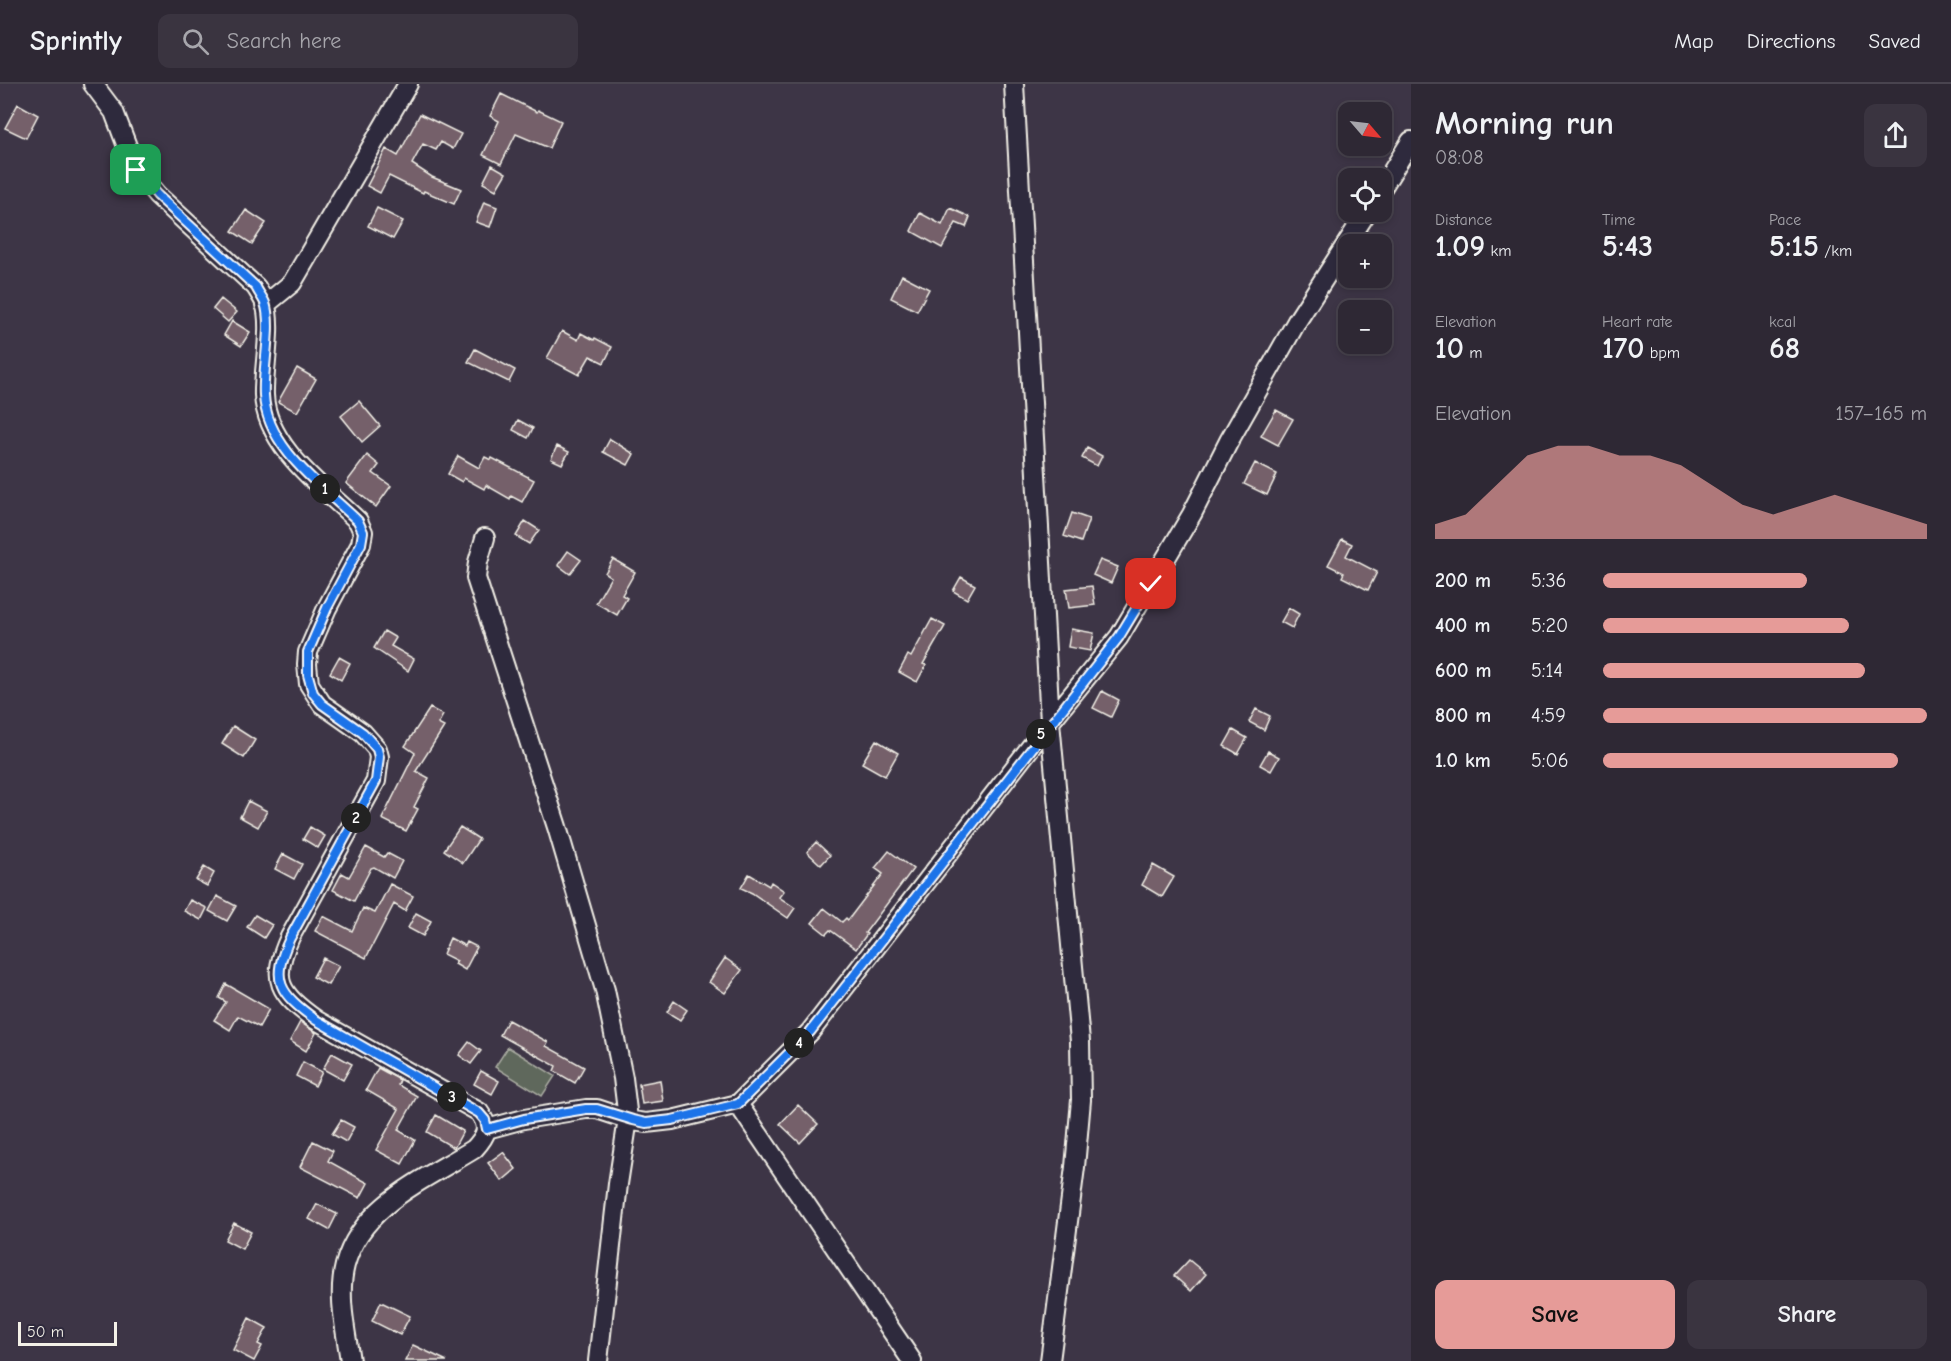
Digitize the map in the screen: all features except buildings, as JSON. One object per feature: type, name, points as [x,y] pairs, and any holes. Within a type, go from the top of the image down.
[{"type":"street","points":[[93,84],[114,112],[136,170],[157,195],[256,287],[265,304],[267,324],[264,397],[268,418],[278,441],[296,462],[358,521],[363,532],[361,544],[327,608],[308,652],[307,664],[309,684],[322,704],[371,741],[377,749],[379,757],[376,781],[281,957],[278,970],[280,982],[286,994],[316,1020],[479,1113],[485,1120],[487,1129],[482,1141],[474,1149],[389,1201],[370,1220],[354,1245],[345,1266],[343,1285],[343,1310],[350,1361]]},
{"type":"street","points":[[265,304],[292,283],[408,84]]},
{"type":"street","points":[[1014,84],[1050,722],[1077,999],[1081,1100],[1075,1167],[1050,1361]]},
{"type":"street","points":[[1392,172],[1411,141]]},
{"type":"street","points":[[487,1129],[524,1119],[586,1109],[597,1109],[646,1123],[672,1120],[738,1104],[810,1032],[1050,722],[1119,637],[1192,514],[1229,441],[1297,321],[1360,222]]},
{"type":"street","points":[[485,538],[476,578],[557,827],[605,990],[623,1078],[628,1119],[618,1184],[598,1361]]},
{"type":"street","points":[[738,1104],[912,1361]]},
{"type":"green space","points":[[508,1047],[555,1076],[542,1096],[495,1067]]},
{"type":"route","points":[[136,170],[157,195],[256,287],[265,304],[267,324],[264,397],[268,418],[278,441],[296,462],[358,521],[363,532],[361,544],[327,608],[308,652],[307,664],[309,684],[322,704],[363,733],[377,749],[379,757],[376,781],[290,938],[278,970],[280,982],[286,994],[316,1020],[479,1113],[485,1120],[487,1129],[524,1119],[586,1109],[597,1109],[646,1123],[672,1120],[738,1104],[810,1032],[1050,722],[1119,637],[1151,584]]}]
